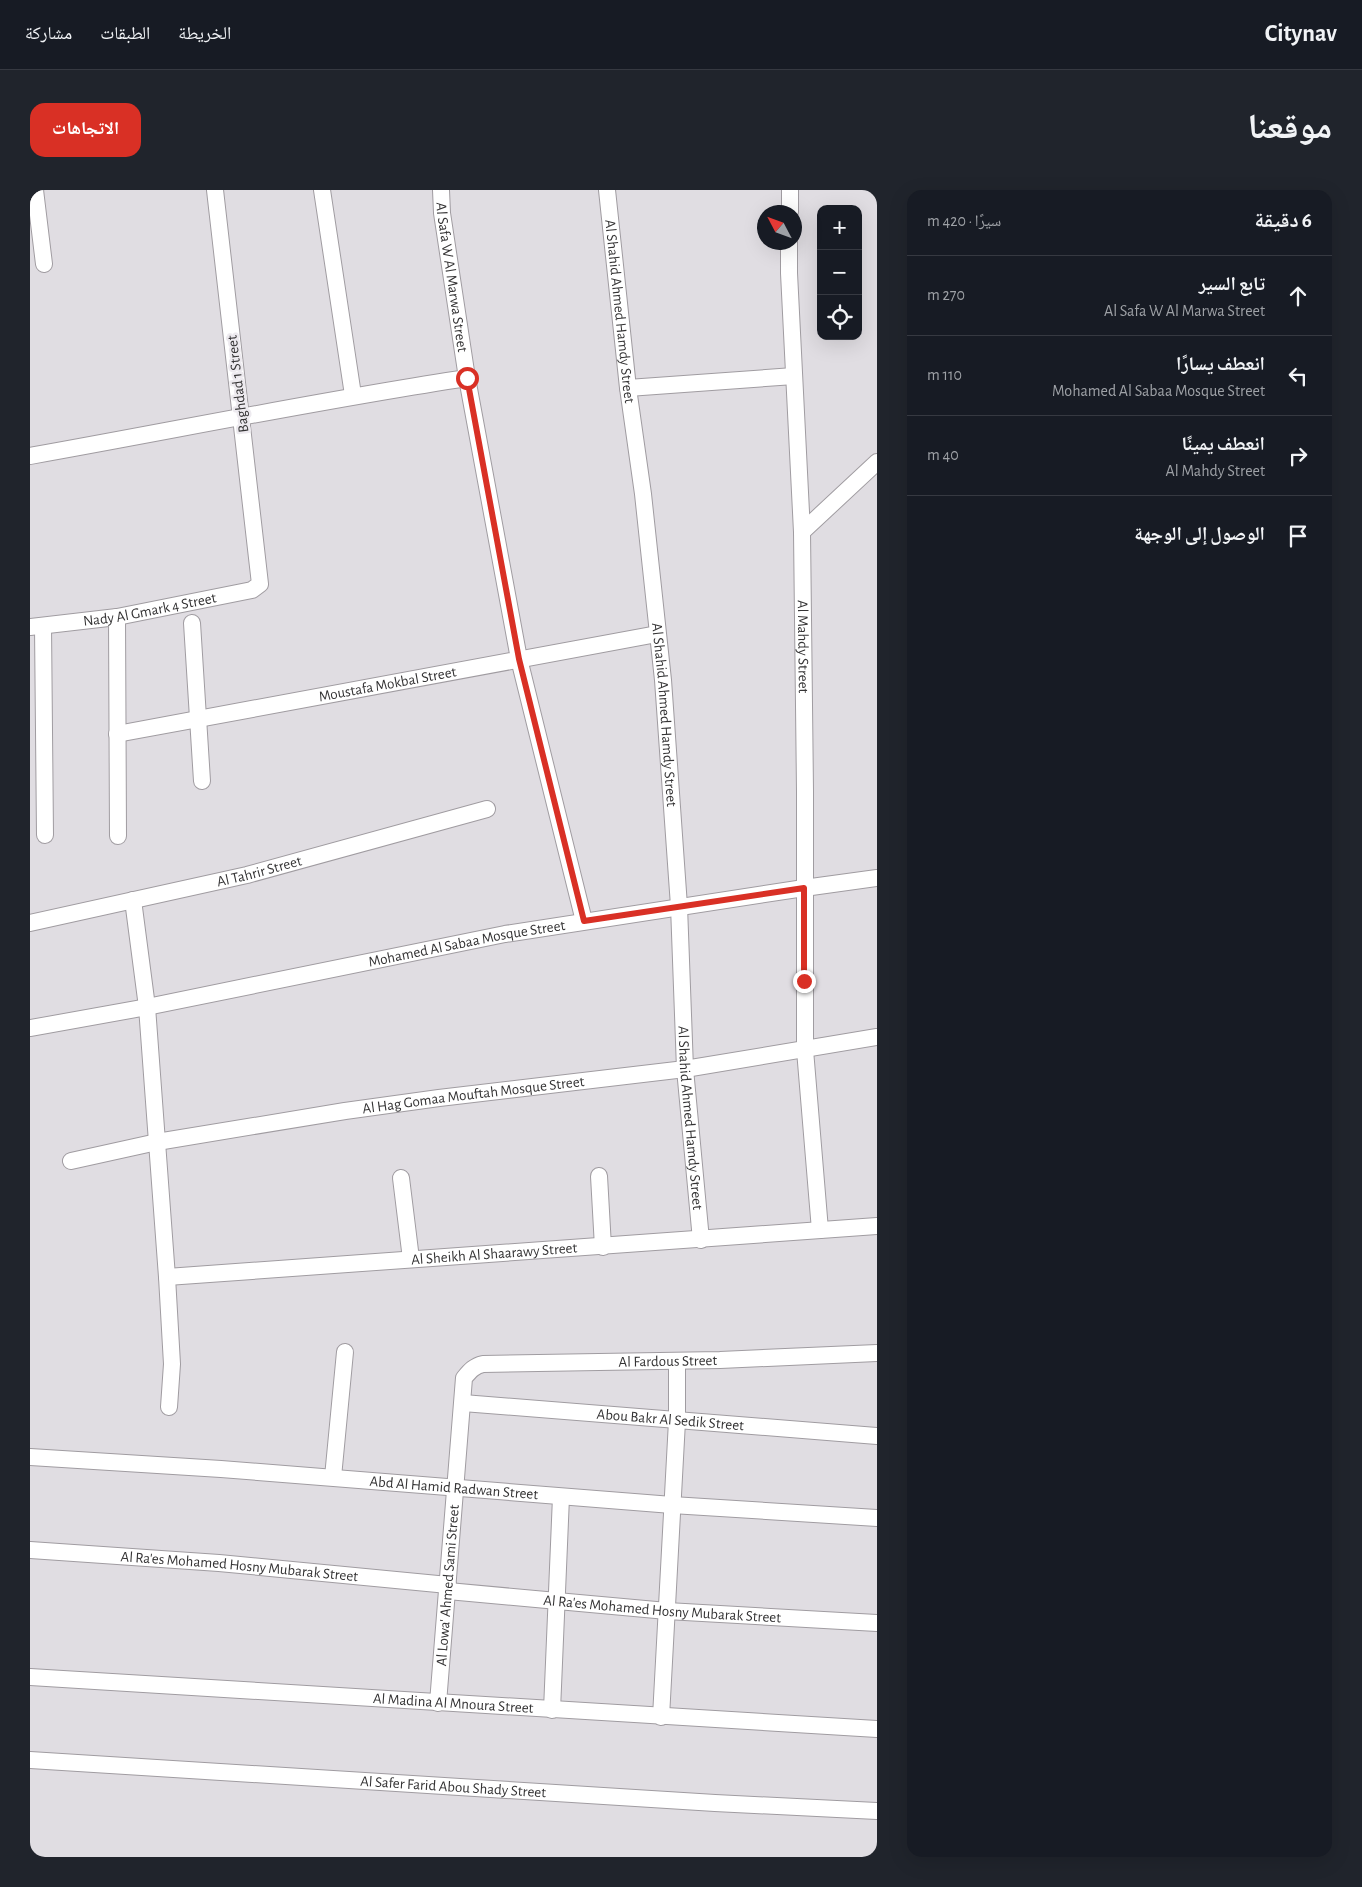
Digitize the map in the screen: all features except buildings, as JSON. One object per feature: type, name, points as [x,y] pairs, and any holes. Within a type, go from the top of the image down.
[{"type":"street","points":[[35,190],[44,264]]},
{"type":"street","name":"Baghdad 1 Street","points":[[215,190],[260,578]]},
{"type":"street","points":[[322,190],[353,396]]},
{"type":"street","name":"Al Safa W Al Marwa Street","points":[[441,190],[442,214],[467,378],[519,659],[584,921]]},
{"type":"street","name":"Al Shahid Ahmed Hamdy Street","points":[[607,190],[628,388],[643,494],[663,680],[678,906],[685,1069],[701,1240]]},
{"type":"street","points":[[790,190],[790,205]]},
{"type":"street","name":"Al Mahdy Street","points":[[789,250],[802,532],[805,1050]]},
{"type":"street","points":[[628,388],[794,376]]},
{"type":"street","points":[[30,456],[353,396],[467,378]]},
{"type":"street","points":[[802,532],[877,462]]},
{"type":"street","name":"Nady Al Gmark 4 Street","points":[[36,626],[117,617],[252,590],[260,584],[260,578]]},
{"type":"street","points":[[117,617],[118,836]]},
{"type":"street","points":[[192,623],[202,782]]},
{"type":"street","points":[[36,626],[45,835]]},
{"type":"street","name":"Moustafa Mokbal Street","points":[[117,734],[657,634]]},
{"type":"street","name":"Al Tahrir Street","points":[[30,923],[247,875],[487,809]]},
{"type":"street","name":"Mohamed Al Sabaa Mosque Street","points":[[31,1028],[147,1008],[496,936],[678,906],[877,878]]},
{"type":"street","points":[[133,900],[147,1008],[167,1278],[172,1364],[169,1407]]},
{"type":"street","name":"Al Hag Gomaa Mouftah Mosque Street","points":[[71,1161],[157,1142],[251,1126],[401,1103],[685,1069],[877,1037]]},
{"type":"street","points":[[805,1050],[820,1230]]},
{"type":"street","points":[[598,1176],[603,1246]]},
{"type":"street","points":[[401,1178],[411,1259]]},
{"type":"street","name":"Al Sheikh Al Shaarawy Street","points":[[167,1278],[877,1226]]},
{"type":"street","points":[[334,1478],[345,1352]]},
{"type":"street","name":"Al Fardous Street","points":[[464,1378],[470,1370],[483,1364],[677,1361],[877,1353]]},
{"type":"street","points":[[661,1717],[677,1422],[677,1361]]},
{"type":"street","name":"Al Lowa' Ahmed Sami Street","points":[[438,1703],[464,1378]]},
{"type":"street","name":"Abou Bakr Al Sedik Street","points":[[463,1403],[677,1422],[877,1436]]},
{"type":"street","name":"Abd Al Hamid Radwan Street","points":[[30,1457],[334,1478],[672,1505],[877,1518]]},
{"type":"street","points":[[552,1710],[561,1497]]},
{"type":"street","name":"Al Ra'es Mohamed Hosny Mubarak Street","points":[[30,1550],[219,1563],[558,1601],[667,1611],[877,1623]]},
{"type":"street","name":"Al Madina Al Mnoura Street","points":[[30,1677],[877,1729]]},
{"type":"street","name":"Al Safer Farid Abou Shady Street","points":[[30,1760],[705,1803],[877,1811]]},
{"type":"route","points":[[467,378],[519,659],[584,921],[804,888],[804,981]]}]
